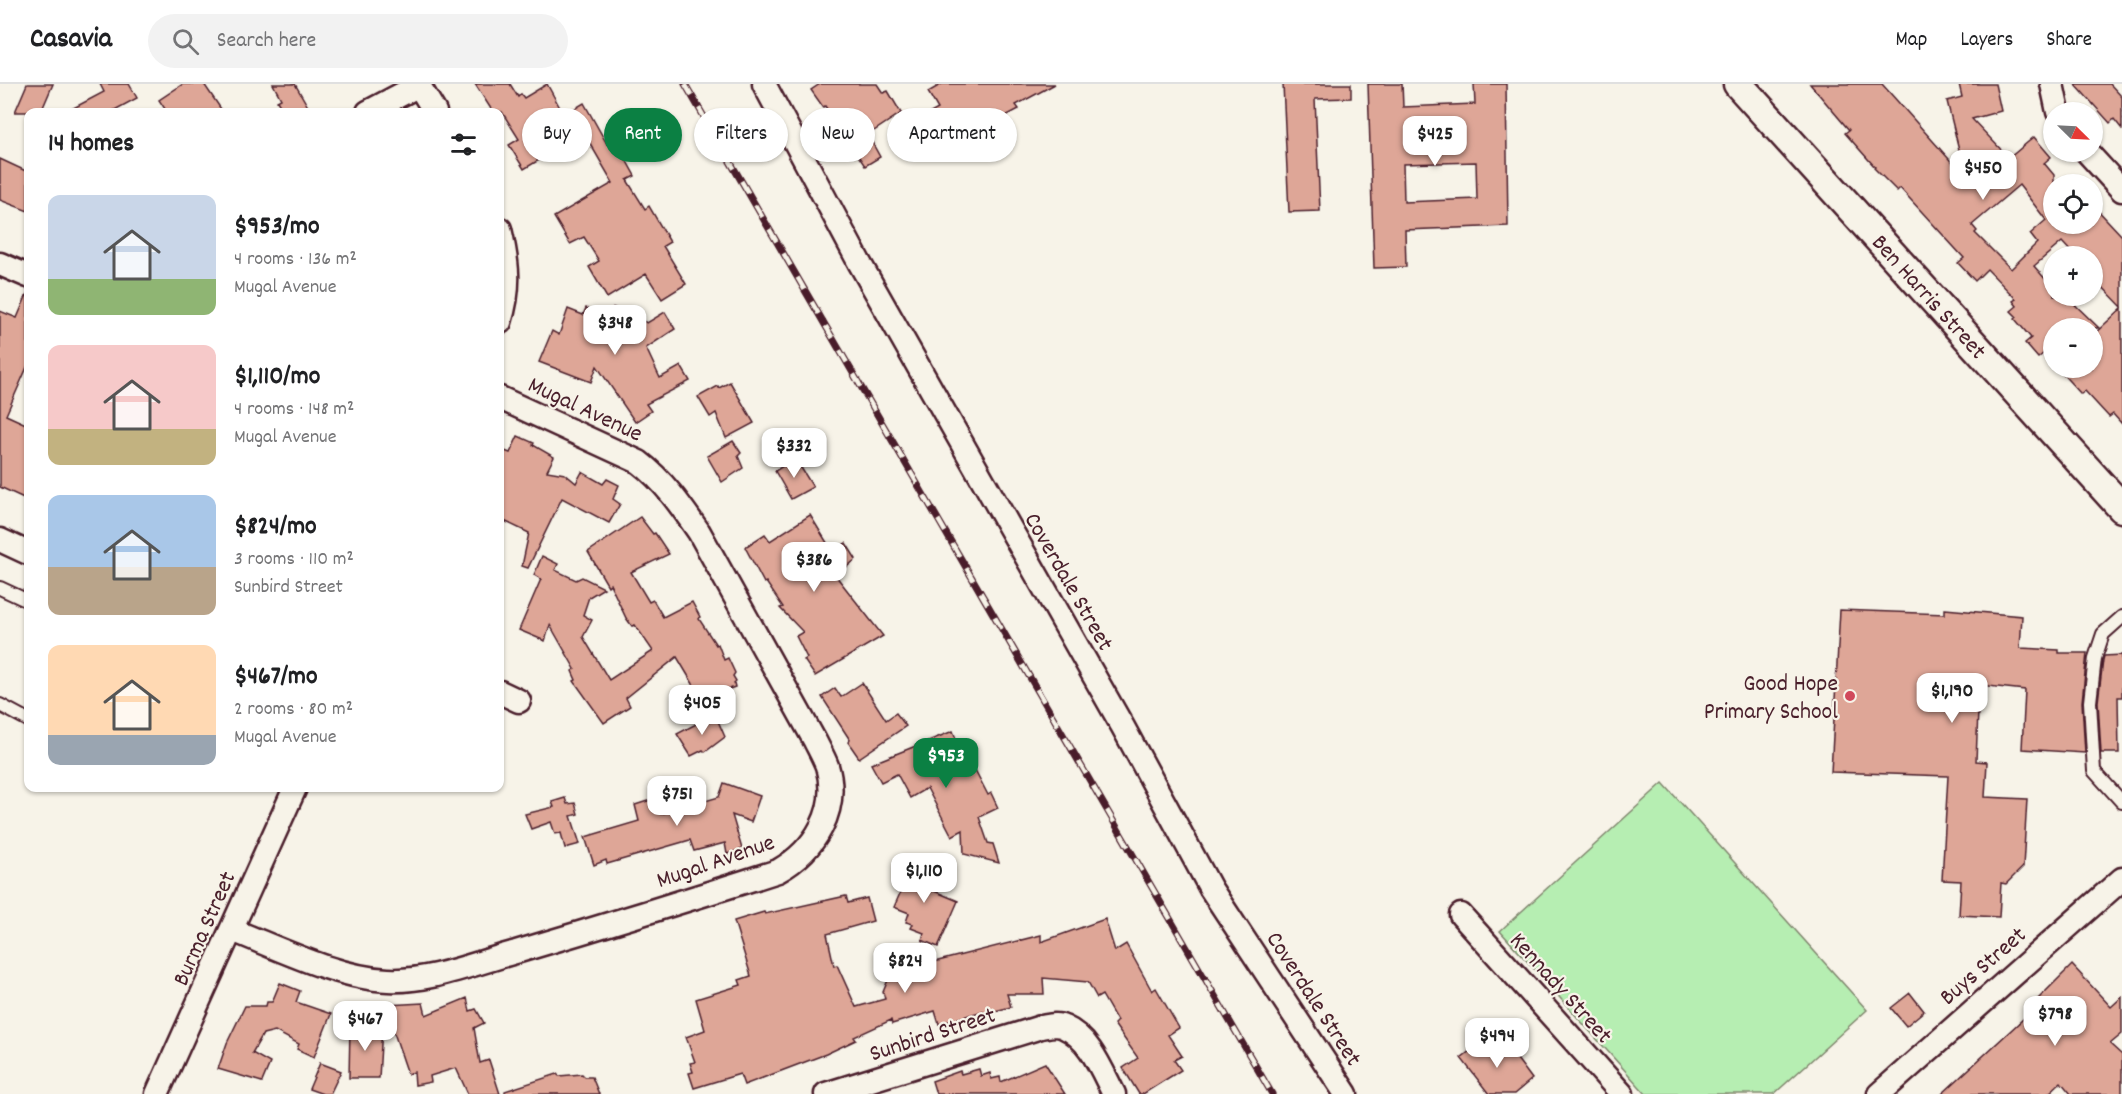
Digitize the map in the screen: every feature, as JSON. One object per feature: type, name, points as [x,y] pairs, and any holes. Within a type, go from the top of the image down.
[{"type":"street","points":[[375,108],[418,84],[433,108]]},
{"type":"street","name":"Coverdale Street","points":[[764,84],[860,262],[1123,727],[1211,890],[1346,1094]]},
{"type":"street","name":"Ben Harris Street","points":[[1738,84],[2122,508]]},
{"type":"street","points":[[2052,84],[2056,102]]},
{"type":"street","points":[[2095,162],[2122,190]]},
{"type":"street","points":[[504,246],[507,256],[507,285],[504,308]]},
{"type":"street","points":[[0,264],[24,274]]},
{"type":"street","name":"Mugal Avenue","points":[[232,930],[324,966],[368,977],[396,980],[427,977],[568,937],[778,871],[789,864],[819,835],[830,801],[827,765],[699,532],[682,508],[654,473],[639,462],[504,400]]},
{"type":"street","points":[[0,540],[24,551]]},
{"type":"street","name":"Burma Street","points":[[158,1092],[293,792]]},
{"type":"street","name":"Buys Street","points":[[1879,1094],[2122,879]]},
{"type":"street","name":"Kennady Street","points":[[1461,915],[1622,1094]]},
{"type":"street","name":"Sunbird Street","points":[[826,1094],[1041,1027],[1054,1025],[1063,1026],[1086,1045],[1114,1094]]},
{"type":"lane","points":[[0,588],[24,599]]},
{"type":"lane","points":[[2122,617],[2103,634],[2095,658],[2090,702],[2094,771],[2122,802]]},
{"type":"lane","points":[[0,705],[24,718]]},
{"type":"green space","points":[[1663,783],[1867,1010],[1774,1094],[1646,1094],[1500,931]]},
{"type":"building","points":[[27,84],[53,84],[43,108],[24,108],[24,112],[15,112]]},
{"type":"building","points":[[100,84],[129,84],[137,98],[118,108],[74,108],[104,92]]},
{"type":"building","points":[[183,84],[204,84],[220,108],[164,108],[159,100]]},
{"type":"building","points":[[273,84],[295,84],[309,108],[281,108],[277,101],[281,99]]},
{"type":"building","points":[[475,84],[510,84],[518,97],[521,94],[524,98],[547,84],[560,108],[522,108],[522,162],[536,162],[524,169],[509,145],[519,139],[504,115],[504,108],[490,108]]},
{"type":"building","points":[[820,84],[877,84],[883,93],[888,91],[898,108],[887,108],[887,122],[875,130],[875,108],[826,108],[823,107],[811,90]]},
{"type":"building","points":[[942,84],[1055,84],[1016,105],[1019,109],[1017,110],[1017,108],[937,108],[928,92]]},
{"type":"building","points":[[1283,84],[1351,84],[1351,98],[1315,99],[1320,211],[1289,212]]},
{"type":"building","points":[[1368,84],[1402,84],[1403,107],[1475,104],[1474,84],[1506,84],[1508,226],[1405,230],[1406,267],[1374,268]],"holes":[[[1476,162],[1477,199],[1404,202],[1403,164]]]},
{"type":"building","points":[[1810,84],[1882,84],[1966,178],[1947,101],[1962,97],[1959,84],[1995,84],[2001,111],[1972,119],[2009,158],[2034,137],[2043,148],[2043,162],[2053,174],[2043,174],[2043,216],[2019,185],[1972,225],[1977,231],[1975,233],[2011,269],[2037,243],[2030,234],[2043,223],[2043,234],[2103,234],[2103,216],[2122,236],[2122,307],[2103,287],[2103,246],[2066,246],[2062,242],[2057,246],[2043,246],[2043,258],[2034,266],[2043,276],[2043,306],[2076,306],[2089,318],[2043,318],[2043,354],[2038,358],[2025,343],[2031,338],[2011,311],[2017,306],[2013,301],[2016,299],[1987,269],[1975,281],[1958,263],[1964,258],[1900,188],[1897,191],[1874,168],[1845,133],[1849,130]]},
{"type":"building","points":[[2075,84],[2110,84],[2122,97],[2122,129],[2114,119],[2110,123],[2103,115],[2103,102],[2091,102]]},
{"type":"building","points":[[584,103],[587,108],[576,108]]},
{"type":"building","points":[[592,117],[604,139],[604,162],[627,162],[635,176],[627,180],[645,209],[649,206],[670,242],[663,246],[686,284],[662,299],[646,274],[607,298],[589,267],[599,261],[584,237],[570,244],[554,217],[613,183],[592,147]]},
{"type":"building","points":[[875,148],[880,157],[875,160]]},
{"type":"building","points":[[0,159],[24,170],[24,209],[0,200]]},
{"type":"building","points":[[24,301],[24,374],[6,415],[24,423],[24,498],[0,487],[0,311],[17,318]]},
{"type":"building","points":[[586,308],[626,329],[614,308],[647,323],[665,312],[675,329],[646,348],[660,378],[681,366],[690,381],[646,404],[651,411],[635,422],[597,366],[591,382],[539,362],[552,331],[559,335],[568,309],[583,315]]},
{"type":"building","points":[[2122,308],[2122,424],[2113,414],[2109,417],[2085,391],[2081,394],[2066,378],[2103,378],[2103,326]]},
{"type":"building","points":[[730,382],[754,423],[726,438],[716,413],[710,417],[698,397]]},
{"type":"building","points":[[518,436],[534,443],[533,445],[554,457],[547,471],[565,474],[576,483],[582,472],[603,484],[607,479],[619,485],[613,499],[620,504],[609,523],[562,498],[528,568],[522,566],[529,533],[504,521],[504,451],[510,453]]},
{"type":"building","points":[[733,441],[741,453],[738,456],[743,468],[722,482],[707,456]]},
{"type":"building","points":[[795,458],[813,487],[791,499],[775,471]]},
{"type":"building","points":[[810,515],[832,551],[846,543],[856,559],[836,576],[883,636],[815,676],[804,660],[807,658],[796,636],[803,632],[780,608],[783,607],[766,582],[764,583],[745,547],[765,534],[770,541]]},
{"type":"building","points":[[640,517],[653,534],[655,533],[669,554],[631,572],[649,602],[653,600],[663,617],[692,602],[699,619],[716,645],[718,644],[724,660],[728,658],[735,673],[733,676],[736,681],[735,687],[702,699],[677,657],[626,698],[630,706],[604,723],[574,681],[576,680],[572,671],[575,669],[550,625],[545,641],[519,630],[541,579],[534,575],[542,556],[558,564],[555,570],[576,580],[582,577],[604,588],[589,597],[583,615],[592,620],[583,637],[609,680],[653,651],[635,625],[632,626],[626,618],[610,584],[608,586],[588,552]]},
{"type":"building","points":[[1945,609],[2022,616],[2020,648],[2059,650],[2059,653],[2087,653],[2082,702],[2085,753],[2022,749],[2025,690],[1979,685],[1976,761],[1987,762],[1985,797],[2027,799],[2023,867],[2006,884],[2001,883],[1999,917],[1959,915],[1961,881],[1942,880],[1948,776],[1831,772],[1840,610],[1945,614]]},
{"type":"building","points":[[2122,655],[2122,697],[2118,697],[2119,753],[2101,753],[2098,702],[2103,660],[2104,656]]},
{"type":"building","points":[[862,683],[886,720],[896,713],[906,726],[859,758],[822,697],[835,688],[841,697]]},
{"type":"building","points":[[715,714],[725,737],[705,752],[703,750],[691,756],[677,734]]},
{"type":"building","points":[[953,731],[968,769],[973,766],[988,795],[991,793],[998,808],[979,817],[988,843],[993,844],[999,863],[964,854],[963,830],[952,836],[927,788],[910,798],[897,774],[881,782],[871,764]]},
{"type":"building","points":[[724,783],[760,796],[751,822],[732,815],[742,849],[727,854],[725,843],[694,851],[690,840],[607,864],[606,860],[594,865],[585,837],[639,821],[635,805],[657,798],[661,814],[719,797]]},
{"type":"building","points":[[565,798],[567,804],[575,803],[578,814],[571,816],[580,844],[565,848],[561,833],[555,834],[551,822],[531,829],[525,814],[554,807],[552,802]]},
{"type":"building","points":[[905,858],[924,867],[920,877],[935,884],[932,890],[958,901],[938,947],[922,940],[924,933],[911,928],[913,924],[906,922],[909,913],[894,907],[905,882],[896,878]]},
{"type":"building","points":[[846,896],[848,903],[867,898],[873,921],[827,934],[834,966],[837,965],[856,1007],[885,999],[883,992],[891,973],[1041,935],[1041,942],[1105,919],[1115,951],[1126,944],[1152,991],[1156,988],[1179,1028],[1168,1035],[1182,1056],[1174,1060],[1181,1070],[1143,1094],[1139,1094],[1123,1068],[1138,1058],[1114,1024],[1117,1021],[1102,995],[1097,998],[1088,982],[1043,978],[1044,994],[1007,994],[1011,1007],[983,1014],[983,1011],[939,1024],[935,1011],[892,1024],[891,1020],[854,1037],[856,1040],[826,1054],[744,1085],[740,1074],[694,1088],[689,1073],[693,1072],[690,1063],[695,1062],[686,1037],[705,1030],[696,999],[741,985],[739,980],[751,976],[734,921],[764,912],[765,914]]},
{"type":"building","points":[[2072,965],[2111,1007],[2122,997],[2122,1034],[2110,1044],[2122,1055],[2122,1094],[2071,1094],[2061,1082],[2048,1094],[1942,1094],[2036,1007],[2033,1004]]},
{"type":"building","points":[[280,983],[300,991],[296,1002],[331,1014],[314,1057],[297,1049],[299,1044],[275,1031],[263,1034],[252,1053],[270,1063],[262,1082],[218,1069],[227,1043],[245,1006],[266,1006],[267,1002],[272,1002]]},
{"type":"building","points":[[1910,993],[1924,1011],[1906,1026],[1891,1008]]},
{"type":"building","points":[[467,998],[470,1011],[476,1009],[484,1023],[474,1028],[480,1063],[489,1060],[500,1094],[468,1094],[456,1068],[430,1076],[431,1082],[415,1085],[414,1072],[408,1074],[388,1015],[387,1005],[423,1003],[426,1015]]},
{"type":"building","points":[[350,1027],[382,1027],[379,1078],[349,1078]]},
{"type":"building","points":[[1503,1040],[1532,1079],[1514,1094],[1489,1094],[1461,1058],[1479,1044],[1486,1053]]},
{"type":"building","points":[[320,1063],[341,1071],[330,1094],[309,1089]]},
{"type":"building","points":[[1045,1063],[1065,1094],[936,1094],[932,1081],[960,1071],[961,1074],[979,1069],[981,1076],[990,1073],[991,1079],[1000,1077],[1001,1082]]},
{"type":"building","points":[[557,1074],[559,1076],[582,1074],[585,1077],[592,1077],[599,1094],[505,1094],[505,1091]]},
{"type":"railway","points":[[685,84],[1272,1094]]},
{"type":"place","name":"Good Hope Primary School","points":[[1850,696]]}]
